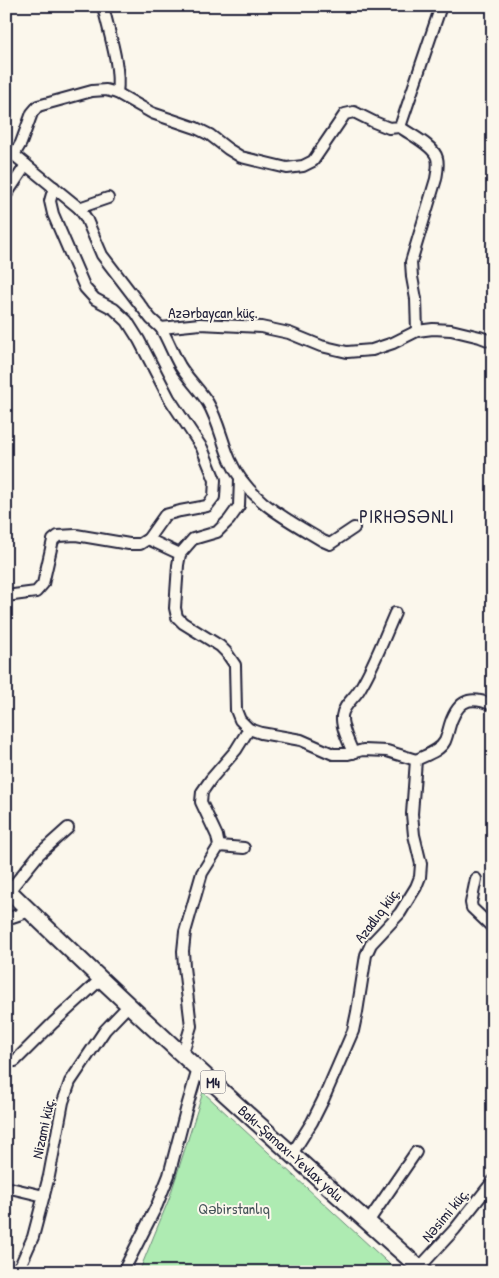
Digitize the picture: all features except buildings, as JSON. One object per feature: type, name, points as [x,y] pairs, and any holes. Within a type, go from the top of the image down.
[{"type":"highway","name":"Bakı-Şamaxı-Yevlax yolu","points":[[8,889],[128,1005],[421,1270]]},
{"type":"street","points":[[103,6],[117,68],[117,93]]},
{"type":"street","points":[[400,127],[441,6]]},
{"type":"street","points":[[10,154],[21,143],[32,113],[38,106],[92,91],[106,90],[117,93],[152,113],[196,128],[210,135],[241,157],[287,168],[303,166],[312,161],[345,114],[354,112],[389,128],[400,127],[432,149],[437,158],[438,168],[411,262],[416,299],[417,331]]},
{"type":"street","name":"Azərbaycan küç.","points":[[10,154],[79,208],[86,218],[102,255],[137,302],[161,328],[200,324],[261,327],[289,333],[320,346],[348,352],[372,350],[393,343],[417,331],[433,329],[451,330],[493,342]]},
{"type":"street","points":[[6,195],[26,165]]},
{"type":"street","points":[[6,596],[36,592],[43,584],[53,540],[58,536],[76,535],[140,544],[148,539],[165,515],[207,506],[214,497],[215,480],[202,448],[169,398],[128,321],[114,309],[95,300],[84,288],[53,214],[50,201],[54,188]]},
{"type":"street","points":[[79,208],[108,198]]},
{"type":"street","points":[[161,328],[181,367],[208,404],[230,460],[240,479],[256,497],[272,510],[323,542],[330,544],[354,528]]},
{"type":"street","points":[[240,479],[239,506],[230,520],[217,532],[193,540],[180,554],[175,608],[177,617],[183,623],[220,646],[235,665],[236,710],[240,720],[250,729],[261,733],[301,740],[333,754],[348,754],[363,750],[387,751],[416,760],[439,748],[445,741],[453,717],[464,702],[473,699],[493,705]]},
{"type":"street","points":[[148,539],[180,554]]},
{"type":"street","points":[[353,753],[343,726],[342,714],[359,690],[369,671],[395,612]]},
{"type":"street","points":[[181,1053],[191,1026],[184,967],[185,932],[202,873],[219,846],[217,836],[201,802],[202,792],[236,750],[250,729]]},
{"type":"street","name":"Azadlıq küç.","points":[[292,1154],[323,1100],[352,1031],[366,955],[372,944],[400,913],[420,877],[421,864],[414,835],[412,814],[416,760]]},
{"type":"street","points":[[8,889],[39,854],[68,828]]},
{"type":"street","points":[[219,846],[244,848]]},
{"type":"street","points":[[476,880],[471,903],[472,908],[493,928]]},
{"type":"street","points":[[6,919],[30,911]]},
{"type":"street","points":[[6,1062],[15,1061],[101,979]]},
{"type":"street","name":"Nizami küç.","points":[[15,1272],[21,1264],[33,1237],[49,1176],[63,1102],[70,1082],[105,1030],[128,1005]]},
{"type":"street","points":[[123,1272],[158,1206],[169,1175],[198,1069]]},
{"type":"street","points":[[368,1222],[416,1152]]},
{"type":"street","name":"Nəsimi küç.","points":[[421,1270],[493,1181]]},
{"type":"street","points":[[6,1187],[44,1196]]},
{"type":"green space","name":"Qəbirstanlıq","points":[[203,1092],[398,1272],[139,1272],[169,1199]]},
{"type":"district","name":"PIRHƏSƏNLI","points":[[407,516]]}]
